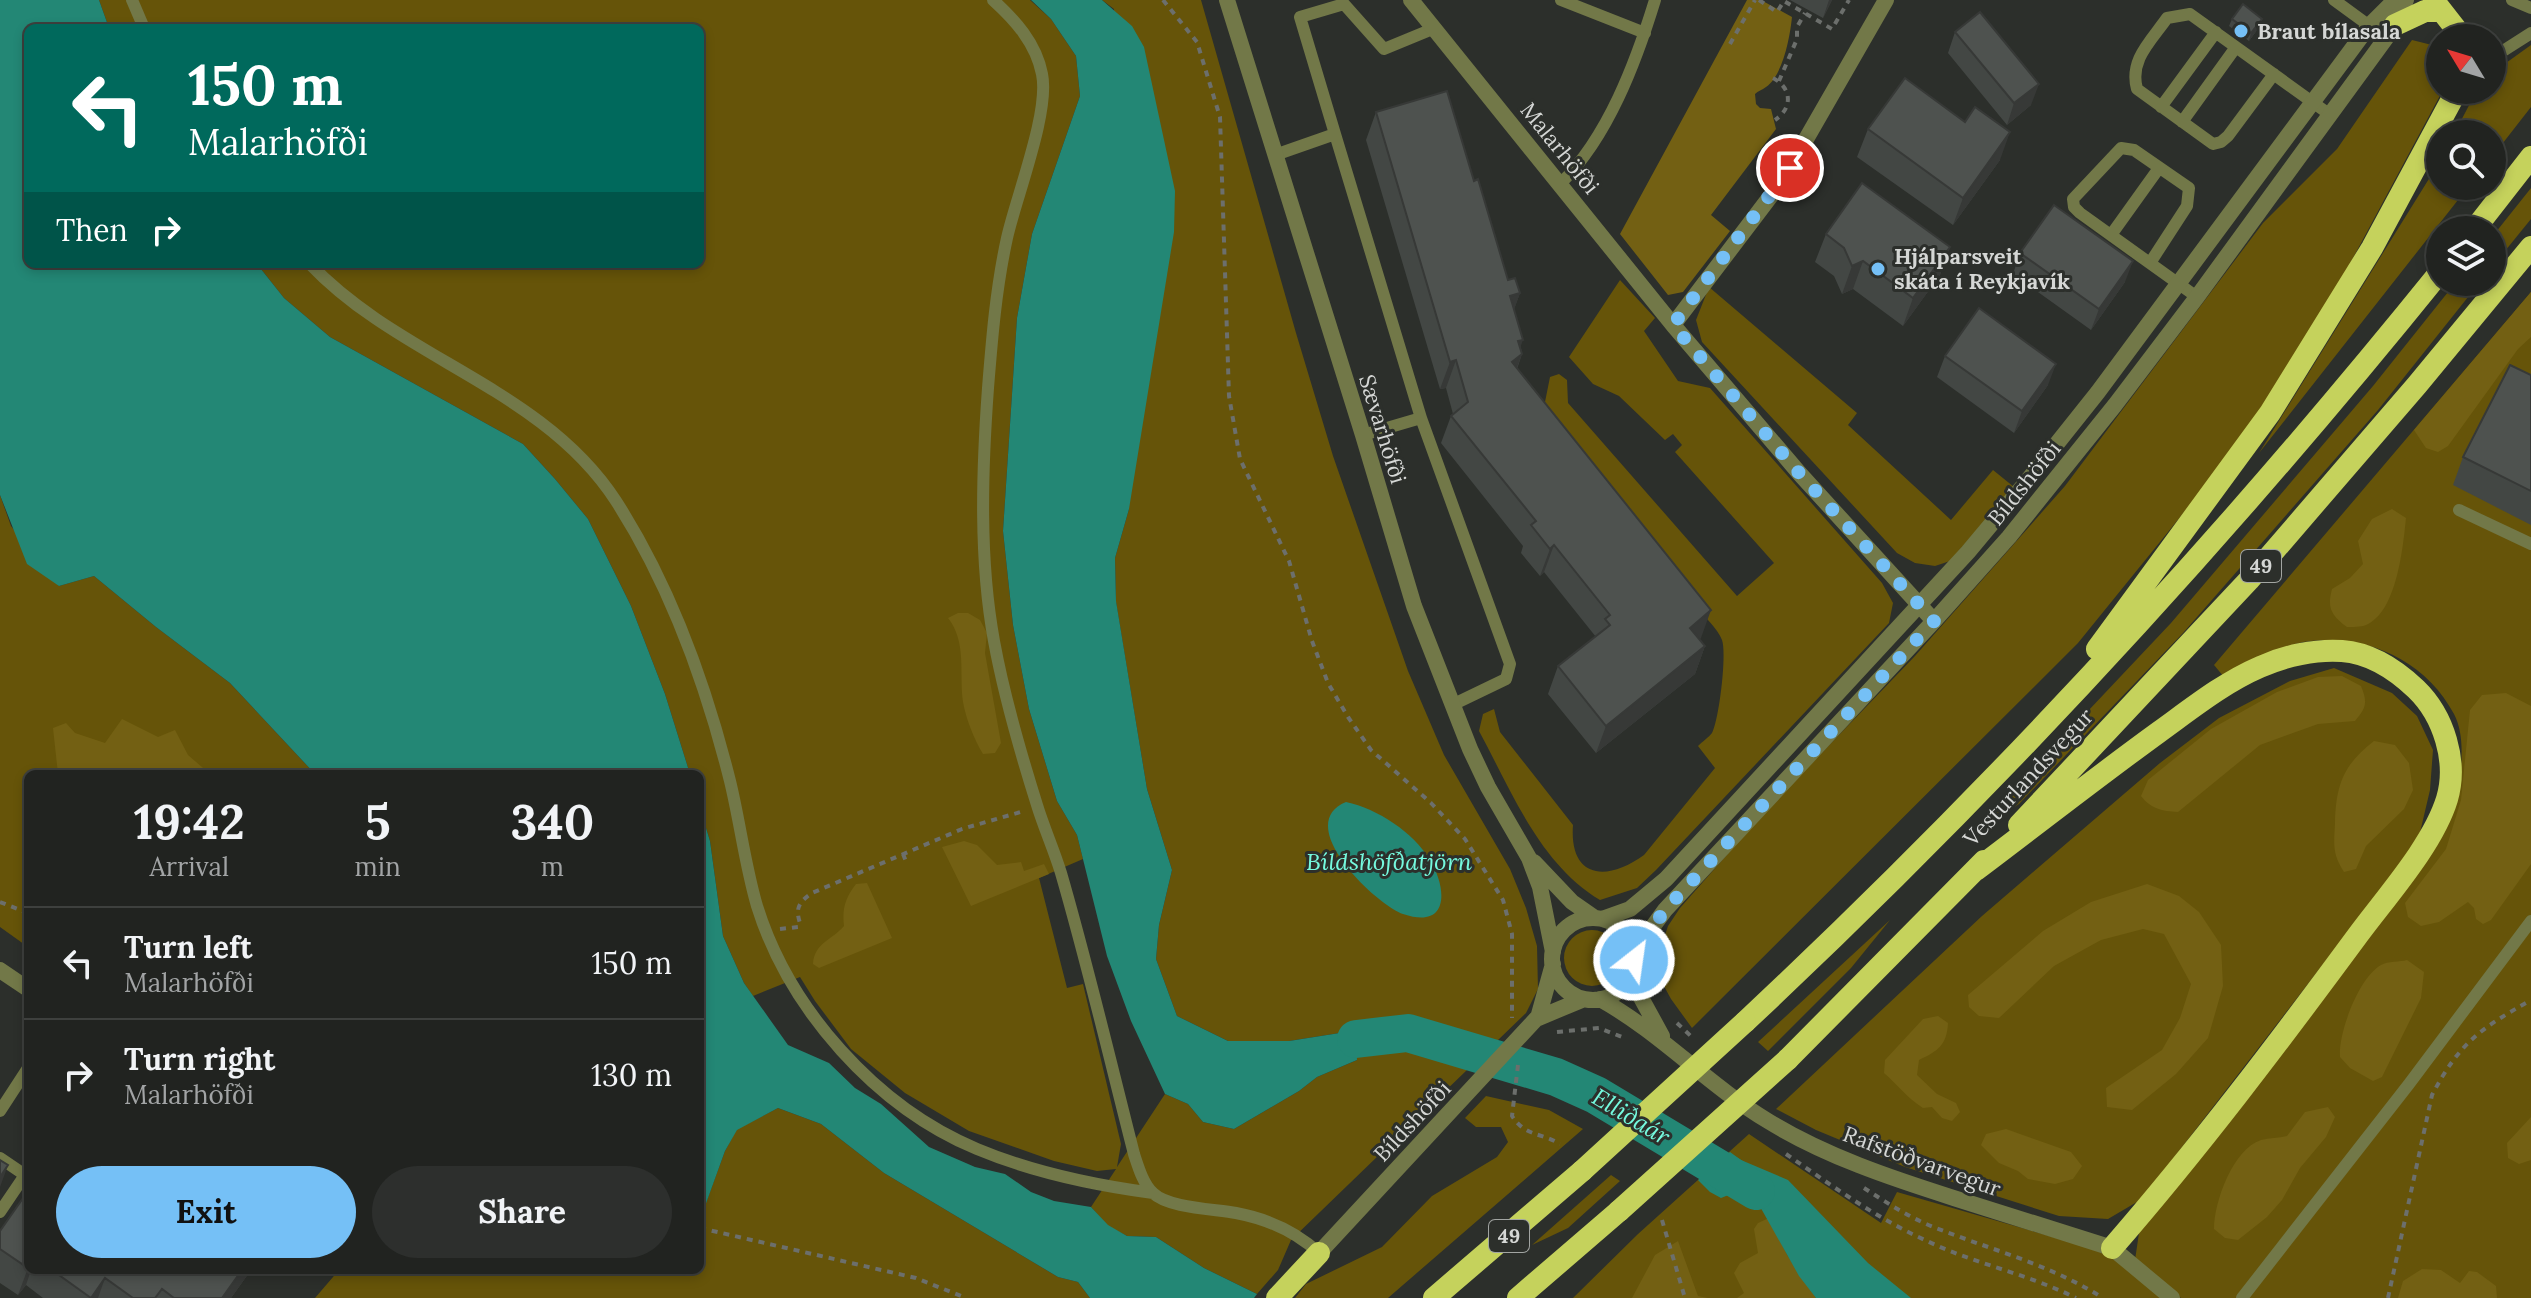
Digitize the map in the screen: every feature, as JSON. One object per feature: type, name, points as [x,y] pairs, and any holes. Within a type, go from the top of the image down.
[{"type":"highway","points":[[2390,32],[2437,5],[2452,24]]},
{"type":"highway","points":[[2030,741],[2270,413],[2372,248],[2449,104]]},
{"type":"highway","points":[[2485,216],[2531,157]]},
{"type":"highway","name":"Vesturlandsvegur","points":[[1518,1298],[1576,1250],[1788,1059],[1976,870],[2249,580],[2531,247]]},
{"type":"highway","name":"Vesturlandsvegur","points":[[1434,1298],[1582,1171],[1851,923],[2030,741],[2181,575],[2379,348],[2426,289]]},
{"type":"highway","points":[[1976,870],[2212,694],[2261,666],[2305,653],[2343,651],[2366,657],[2398,671],[2422,695],[2443,729],[2452,767],[2446,801],[2424,846],[2276,1043],[2160,1192],[2112,1248]]},
{"type":"highway","points":[[1538,1298],[1576,1250]]},
{"type":"highway","points":[[1281,1294],[1319,1253]]},
{"type":"street","name":"Sævarhöfði","points":[[1227,0],[1414,606],[1488,787],[1529,858],[1540,887],[1553,958]]},
{"type":"street","name":"Malarhöfði","points":[[1411,0],[1673,325],[1800,474],[1934,621]]},
{"type":"street","points":[[1673,325],[1782,181],[1886,0]]},
{"type":"street","name":"Bíldshöfði","points":[[1319,1253],[1538,1018],[1556,941],[1572,924],[1630,909],[1666,879],[1968,552],[2024,485],[2179,284],[2369,26],[2395,0]]},
{"type":"street","name":"Bíldshöfði","points":[[1538,1018],[1620,990],[1651,929],[1665,910],[1934,621],[2040,499],[2197,297],[2390,32],[2406,0]]},
{"type":"street","name":"Sævarhöfði","points":[[1529,858],[1572,902],[1598,918]]},
{"type":"street","points":[[1598,918],[1622,929],[1633,949],[1633,965]]},
{"type":"street","points":[[1553,958],[1556,976],[1563,987],[1592,999]]},
{"type":"street","name":"Rafstöðvarvegur","points":[[1633,965],[1639,994],[1667,1044]]},
{"type":"street","points":[[0,970],[24,986]]},
{"type":"street","name":"Rafstöðvarvegur","points":[[1592,999],[1642,1024],[1727,1094],[1768,1122],[1839,1157],[1905,1182],[2112,1248],[2172,1298]]},
{"type":"lane","points":[[132,0],[142,24]]},
{"type":"lane","points":[[993,0],[1013,17],[1034,48],[1043,76],[1041,109],[1007,237],[995,304],[984,452],[984,542],[994,641],[1013,723],[1060,870],[1097,1002],[1134,1154],[1153,1193]]},
{"type":"lane","points":[[1561,0],[1645,33]]},
{"type":"lane","points":[[1561,183],[1602,132],[1645,33],[1655,0]]},
{"type":"lane","points":[[2334,0],[2369,26],[2390,32]]},
{"type":"lane","points":[[2512,0],[2531,8]]},
{"type":"lane","points":[[1435,28],[1384,49],[1344,4],[1300,17],[1421,418],[1510,664],[1506,679],[1452,705]]},
{"type":"lane","points":[[2274,74],[2228,136],[2213,144],[2137,89],[2133,76],[2136,63],[2167,18],[2190,14],[2216,32],[2236,47],[2274,74],[2313,102],[2329,114]]},
{"type":"lane","points":[[2161,107],[2216,32]]},
{"type":"lane","points":[[2506,49],[2531,33]]},
{"type":"lane","points":[[2182,122],[2236,47]]},
{"type":"lane","points":[[1275,155],[1335,134]]},
{"type":"lane","points":[[2150,263],[2187,206],[2189,188],[2134,150],[2121,148],[2073,199],[2074,207],[2080,213],[2197,297]]},
{"type":"lane","points":[[2111,235],[2159,168]]},
{"type":"lane","points":[[315,268],[361,309],[558,434],[588,462],[617,502],[653,568],[707,699],[766,931],[799,993],[830,1036],[892,1099],[977,1149],[1042,1171],[1153,1193],[1186,1205],[1267,1221],[1290,1230],[1319,1253]]},
{"type":"lane","points":[[1363,435],[1421,418]]},
{"type":"lane","points":[[2459,510],[2531,544]]},
{"type":"lane","points":[[2242,1298],[2531,921]]},
{"type":"lane","points":[[0,1111],[24,1074]]},
{"type":"lane","points":[[0,1158],[24,1174]]},
{"type":"lane","points":[[0,1212],[24,1176]]},
{"type":"path","points":[[1163,0],[1197,42],[1220,117],[1229,396],[1240,459],[1289,561],[1312,641],[1328,683],[1341,706],[1371,750],[1431,803],[1465,839],[1503,900],[1512,934],[1518,1040],[1512,1116],[1519,1127],[1529,1133],[1545,1135],[1560,1144]]},
{"type":"path","points":[[1730,44],[1757,0],[1777,12],[1784,1],[1832,29],[1849,0]]},
{"type":"path","points":[[1779,81],[1797,39],[1797,27],[1805,13]]},
{"type":"path","points":[[1773,78],[1787,91],[1788,104],[1775,120]]},
{"type":"path","points":[[766,931],[798,927],[800,923],[796,912],[801,901],[812,893],[962,829],[1014,815],[1037,805]]},
{"type":"path","points":[[903,854],[907,864]]},
{"type":"path","points":[[0,902],[24,911]]},
{"type":"path","points":[[1651,929],[1664,947],[1657,969],[1661,998]]},
{"type":"path","points":[[2388,1298],[2432,1095],[2448,1066],[2466,1043],[2493,1022],[2531,1000]]},
{"type":"path","points":[[1673,1017],[1701,1045]]},
{"type":"path","points":[[1662,1220],[1685,1298]]},
{"type":"path","points":[[704,1229],[916,1278],[966,1298]]},
{"type":"shaded area","points":[[99,0],[1030,0],[1051,19],[1076,56],[1080,96],[1032,234],[1017,318],[1003,531],[1013,625],[1029,709],[1057,801],[1077,835],[1083,859],[1039,878],[1067,988],[1083,984],[1121,1144],[1117,1167],[1165,1094],[1188,1104],[1203,1122],[1234,1129],[1317,1077],[1357,1060],[1346,1032],[1289,1041],[1228,1041],[1177,1016],[1156,959],[1159,925],[1172,870],[1147,789],[1116,602],[1115,558],[1129,509],[1114,9],[1102,0],[1201,0],[1333,456],[1408,671],[1444,755],[1510,869],[1526,908],[1537,946],[1538,989],[1526,1013],[1291,1240],[1278,1270],[1257,1294],[1204,1268],[1156,1237],[1127,1236],[1108,1226],[1091,1207],[1116,1169],[1097,1171],[1054,1161],[969,1131],[905,1093],[851,1049],[800,977],[753,996],[723,936],[710,841],[704,821],[704,770],[689,770],[665,694],[631,606],[588,519],[523,444],[330,337],[284,298],[260,268],[704,268],[704,24],[108,24]]},
{"type":"shaded area","points":[[1747,0],[1761,0],[1792,17],[1777,74],[1755,94],[1756,104],[1760,108],[1771,109],[1776,129],[1711,215],[1730,231],[1683,292],[1668,295],[1620,234]]},
{"type":"shaded area","points":[[2412,40],[2426,44],[2426,104],[2435,104],[2301,355],[2228,458],[2078,643],[1692,1028],[1659,977],[1659,953],[1668,926],[1680,908],[1762,815],[1915,656],[2065,486],[2263,223],[2337,149]]},
{"type":"shaded area","points":[[2531,45],[2531,107],[2506,139],[2506,120],[2461,120],[2470,104],[2506,104],[2506,63]]},
{"type":"shaded area","points":[[2426,184],[2426,200],[2458,200],[2445,216],[2426,216],[2426,241],[2259,453]]},
{"type":"shaded area","points":[[2531,188],[2531,219],[2506,250],[2506,219]]},
{"type":"shaded area","points":[[1620,280],[1655,318],[1644,331],[1678,381],[1710,388],[1882,583],[1893,603],[1889,623],[1656,870],[1637,888],[1600,900],[1560,867],[1529,824],[1479,731],[1483,714],[1494,709],[1500,732],[1573,825],[1573,843],[1584,865],[1604,872],[1617,869],[1644,855],[1715,768],[1698,746],[1715,726],[1722,687],[1723,647],[1717,631],[1695,606],[1702,599],[1543,412],[1550,377],[1559,374],[1567,380],[1568,403],[1737,596],[1774,563],[1675,452],[1682,445],[1673,434],[1665,440],[1619,396],[1593,384],[1569,357]]},
{"type":"shaded area","points":[[1709,287],[1857,413],[1848,425],[1951,520],[1993,470],[2014,487],[1950,561],[1935,566],[1915,563],[1897,553],[1702,342],[1696,320]]},
{"type":"shaded area","points":[[2531,292],[2531,1298],[2181,1298],[2135,1260],[2139,1233],[2279,1057],[2458,793],[2461,763],[2458,723],[2442,695],[2427,678],[2390,654],[2348,641],[2326,640],[2294,644],[2224,677],[2214,665]]},
{"type":"shaded area","points":[[2531,292],[2531,337],[2518,349],[2448,446],[2438,452],[2426,448],[2414,430]]},
{"type":"shaded area","points":[[2445,296],[2469,296],[2378,410],[2183,633],[2019,804],[1991,823],[2005,799],[2171,623],[2373,386]]},
{"type":"shaded area","points":[[0,495],[11,526],[59,586],[94,576],[230,683],[311,770],[24,770],[24,944],[0,927]]},
{"type":"shaded area","points":[[2392,509],[2406,518],[2400,561],[2391,593],[2376,618],[2364,626],[2347,627],[2332,611],[2332,589],[2350,578],[2363,564],[2358,541],[2372,519]]},
{"type":"shaded area","points":[[958,613],[968,613],[980,620],[987,633],[985,653],[1001,743],[995,753],[983,754],[964,708],[960,647],[948,618]]},
{"type":"shaded area","points":[[2334,668],[2392,693],[2417,716],[2433,750],[2430,790],[2418,841],[2142,1199],[2108,1219],[2059,1216],[1905,1167],[1816,1130],[1776,1109],[1982,916],[2160,763],[2219,718],[2290,681]]},
{"type":"shaded area","points":[[2342,676],[2361,686],[2363,692],[2365,705],[2355,721],[2318,724],[2260,745],[2178,812],[2157,808],[2141,796],[2148,780],[2211,729],[2277,692],[2318,677]]},
{"type":"shaded area","points":[[2506,693],[2531,706],[2531,864],[2491,920],[2483,924],[2476,919],[2474,908],[2468,902],[2439,922],[2421,926],[2408,917],[2405,903],[2446,849],[2461,800],[2470,710],[2482,695]]},
{"type":"shaded area","points":[[122,719],[158,737],[175,730],[188,755],[205,770],[58,770],[53,728],[66,723],[75,733],[105,743]]},
{"type":"shaded area","points":[[2374,741],[2395,745],[2409,763],[2413,790],[2404,809],[2366,846],[2356,869],[2344,872],[2334,843],[2340,787],[2348,767]]},
{"type":"shaded area","points":[[964,841],[977,845],[997,865],[1021,862],[1024,871],[1044,864],[1049,874],[971,906],[942,847]]},
{"type":"shaded area","points":[[867,883],[892,938],[819,968],[813,964],[814,957],[824,942],[844,926],[843,914],[849,894],[856,884]]},
{"type":"shaded area","points":[[2147,884],[2179,896],[2199,912],[2221,945],[2223,986],[2208,1038],[2176,1074],[2132,1110],[2107,1107],[2106,1088],[2162,1050],[2180,1018],[2191,984],[2164,934],[2143,929],[2101,940],[2054,966],[1999,1018],[1979,1016],[1969,1007],[1968,995],[2043,931],[2091,902]]},
{"type":"shaded area","points":[[1890,920],[1851,968],[1768,1051],[1758,1042]]},
{"type":"shaded area","points":[[1592,930],[1612,938],[1620,958],[1612,978],[1592,986],[1572,978],[1564,958],[1572,938]]},
{"type":"shaded area","points":[[2407,960],[2424,972],[2421,998],[2382,1077],[2373,1081],[2350,1068],[2340,1057],[2342,1034],[2358,993],[2373,971],[2384,964]]},
{"type":"shaded area","points":[[1938,1016],[1948,1023],[1946,1037],[1936,1050],[1919,1060],[1917,1075],[1937,1094],[1956,1103],[1960,1112],[1952,1121],[1942,1118],[1932,1107],[1923,1108],[1917,1104],[1884,1073],[1885,1060],[1923,1019]]},
{"type":"shaded area","points":[[1486,1096],[1549,1110],[1583,1129],[1388,1298],[1295,1298],[1306,1284],[1382,1247],[1432,1196],[1497,1157],[1508,1142],[1501,1127],[1476,1127],[1465,1118]]},
{"type":"shaded area","points":[[2328,1107],[2335,1117],[2326,1137],[2300,1168],[2282,1200],[2267,1217],[2238,1240],[2225,1238],[2214,1229],[2221,1191],[2242,1154],[2261,1140],[2287,1136],[2305,1112]]},
{"type":"shaded area","points":[[778,1108],[821,1124],[884,1173],[1058,1277],[1078,1282],[1090,1298],[315,1298],[336,1274],[704,1274],[704,1208],[725,1151],[737,1129]]},
{"type":"shaded area","points":[[2531,1117],[2531,1160],[2519,1164],[2508,1158],[2507,1143]]},
{"type":"shaded area","points":[[2006,1129],[2071,1152],[2082,1166],[2073,1179],[2055,1184],[2028,1179],[1999,1163],[1981,1145],[1986,1134]]},
{"type":"shaded area","points":[[1749,1134],[1881,1223],[1897,1192],[2108,1253],[2163,1298],[1573,1298],[1638,1234]]},
{"type":"shaded area","points":[[1611,1175],[1620,1181],[1568,1228],[1532,1245]]},
{"type":"shaded area","points":[[1769,1218],[1787,1255],[1816,1298],[1737,1298],[1744,1293],[1734,1273],[1740,1263],[1758,1253],[1754,1229],[1758,1223]]},
{"type":"shaded area","points":[[1678,1241],[1698,1296],[1708,1298],[1632,1298],[1655,1255]]},
{"type":"shaded area","points":[[2422,1269],[2441,1270],[2460,1283],[2469,1271],[2477,1272],[2496,1286],[2497,1298],[2398,1298],[2403,1281]]},
{"type":"water","points":[[0,0],[99,0],[108,24],[24,24],[24,268],[260,268],[284,298],[330,337],[523,444],[588,519],[631,606],[665,694],[689,770],[311,770],[230,683],[94,576],[59,586],[27,564],[0,495]]},
{"type":"water","points":[[1031,0],[1102,0],[1132,26],[1144,47],[1175,191],[1174,232],[1129,509],[1115,558],[1116,601],[1147,789],[1172,870],[1159,925],[1156,959],[1177,1016],[1228,1041],[1289,1041],[1346,1032],[1356,1039],[1357,1060],[1317,1077],[1234,1129],[1203,1122],[1188,1104],[1165,1094],[1131,1021],[1107,956],[1077,835],[1057,801],[1029,709],[1013,625],[1003,531],[1017,318],[1032,234],[1080,96],[1076,56],[1051,19]]},
{"type":"water","name":"Bíldshöfðatjörn","points":[[1346,802],[1394,823],[1423,850],[1440,882],[1437,911],[1418,917],[1403,914],[1358,880],[1343,862],[1328,827],[1332,813]]},
{"type":"water","points":[[704,821],[710,841],[723,936],[744,983],[788,1045],[829,1063],[855,1088],[881,1104],[929,1147],[975,1167],[1005,1174],[1031,1192],[1054,1201],[1091,1207],[1108,1225],[1127,1236],[1156,1237],[1204,1268],[1257,1294],[1254,1298],[1090,1298],[1078,1282],[1058,1277],[884,1173],[821,1124],[778,1108],[737,1130],[725,1151],[704,1209]]},
{"type":"water","points":[[1730,1152],[1741,1160],[1788,1180],[1868,1263],[1911,1298],[1816,1298],[1799,1276],[1758,1203],[1731,1194],[1721,1198],[1698,1180]]},
{"type":"building","points":[[2243,4],[2262,19],[2251,33],[2232,19]]},
{"type":"building","points":[[1980,12],[2039,84],[2014,103],[1955,32]]},
{"type":"building","points":[[1905,78],[1965,122],[1975,107],[2010,132],[1963,198],[1868,129]]},
{"type":"building","points":[[1447,91],[1474,181],[1478,179],[1508,280],[1515,278],[1520,293],[1510,296],[1523,340],[1518,341],[1522,354],[1512,362],[1711,610],[1690,628],[1705,646],[1606,726],[1558,666],[1610,625],[1605,619],[1610,615],[1554,545],[1550,549],[1531,525],[1536,521],[1451,416],[1468,402],[1456,360],[1450,362],[1376,112]]},
{"type":"building","points":[[1862,183],[1950,247],[1913,298],[1863,261],[1852,266],[1844,248],[1826,234]]},
{"type":"building","points":[[2054,205],[2133,261],[2099,309],[2020,253]]},
{"type":"building","points":[[1979,308],[2056,364],[2022,411],[1945,356]]},
{"type":"building","points":[[2510,365],[2531,375],[2531,491],[2463,457]]},
{"type":"building","points":[[0,1160],[8,1165],[0,1177]]},
{"type":"building","points":[[24,1197],[24,1265],[0,1249],[0,1231]]},
{"type":"building","points":[[58,1274],[239,1274],[222,1298],[174,1298],[162,1289],[155,1298],[133,1298],[105,1278],[91,1298]]},
{"type":"waterway","name":"Elliðaár","points":[[1356,1039],[1408,1033],[1556,1077],[1596,1095],[1756,1191]]},
{"type":"place","name":"Braut bílasala","points":[[2241,31]]},
{"type":"place","name":"Hjálparsveit skáta í Reykjavík","points":[[1878,269]]},
{"type":"route","points":[[1634,960],[1646,936],[1665,910],[1934,621],[1800,474],[1673,325],[1790,168]]}]
